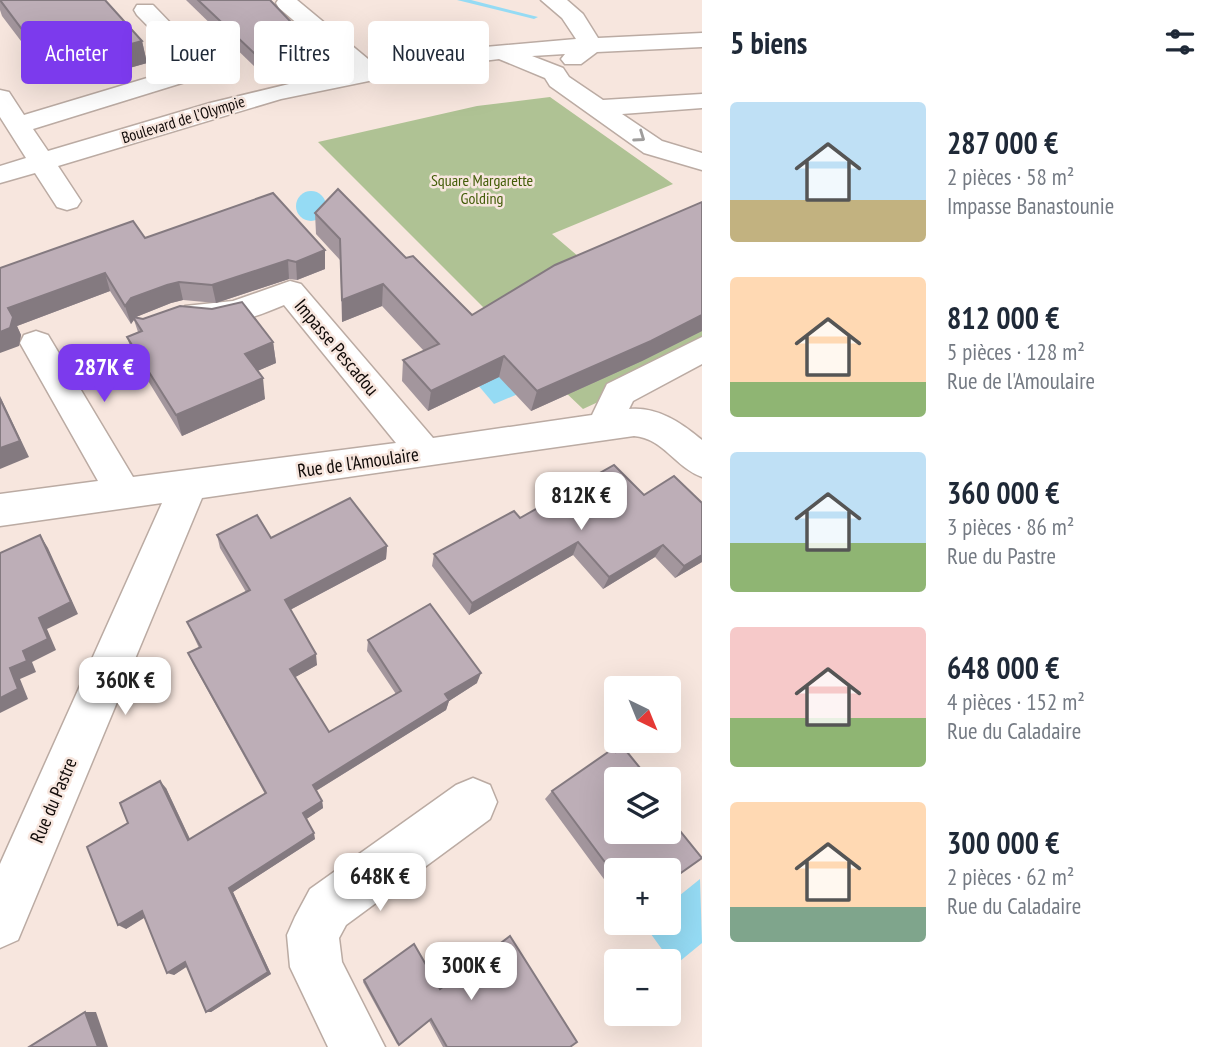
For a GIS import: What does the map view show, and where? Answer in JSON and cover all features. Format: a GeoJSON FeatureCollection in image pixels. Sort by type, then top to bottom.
{"type":"FeatureCollection","features":[{"type":"Feature","properties":{"kind":"street"},"geometry":{"type":"LineString","coordinates":[[552,0],[567,9],[591,45],[555,73]]}},
{"type":"Feature","properties":{"kind":"street"},"geometry":{"type":"LineString","coordinates":[[287,3],[368,71]]}},
{"type":"Feature","properties":{"kind":"street"},"geometry":{"type":"LineString","coordinates":[[67,201],[6,109],[203,69],[145,10]]}},
{"type":"Feature","properties":{"kind":"street","name":"Boulevard de l'Olympie"},"geometry":{"type":"LineString","coordinates":[[489,54],[591,45],[702,40]]}},
{"type":"Feature","properties":{"kind":"street"},"geometry":{"type":"LineString","coordinates":[[500,52],[555,73],[559,81],[653,147],[702,163]]}},
{"type":"Feature","properties":{"kind":"street","name":"Boulevard de l'Olympie"},"geometry":{"type":"LineString","coordinates":[[0,175],[210,110],[288,89],[368,72]]}},
{"type":"Feature","properties":{"kind":"street"},"geometry":{"type":"LineString","coordinates":[[597,108],[702,101]]}},
{"type":"Feature","properties":{"kind":"street","name":"Impasse Pescadou"},"geometry":{"type":"LineString","coordinates":[[166,320],[183,314],[216,317],[290,291],[425,453]]}},
{"type":"Feature","properties":{"kind":"street"},"geometry":{"type":"LineString","coordinates":[[36,343],[124,494]]}},
{"type":"Feature","properties":{"kind":"street"},"geometry":{"type":"LineString","coordinates":[[604,427],[619,393],[702,349]]}},
{"type":"Feature","properties":{"kind":"street","name":"Rue de l'Amoulaire"},"geometry":{"type":"LineString","coordinates":[[0,510],[646,422],[674,437],[702,462]]}},
{"type":"Feature","properties":{"kind":"street","name":"Rue du Pastre"},"geometry":{"type":"LineString","coordinates":[[0,922],[189,485]]}},
{"type":"Feature","properties":{"kind":"street"},"geometry":{"type":"LineString","coordinates":[[357,1047],[316,967],[313,935],[328,907],[473,802]]}},
{"type":"Feature","properties":{"kind":"green space","name":"Square Margarette Golding"},"geometry":{"type":"Polygon","coordinates":[[[550,97],[673,184],[552,234],[592,268],[702,210],[702,354],[583,409],[485,316],[489,313],[318,142],[477,106],[550,97]]]}},
{"type":"Feature","properties":{"kind":"water"},"geometry":{"type":"Polygon","coordinates":[[[311,191],[321,196],[326,206],[321,216],[311,221],[301,216],[296,206],[301,196],[311,191]]]}},
{"type":"Feature","properties":{"kind":"water"},"geometry":{"type":"Polygon","coordinates":[[[521,368],[537,386],[494,404],[478,385],[521,368]]]}},
{"type":"Feature","properties":{"kind":"water"},"geometry":{"type":"Polygon","coordinates":[[[700,879],[702,943],[681,960],[681,949],[662,949],[652,935],[681,935],[681,894],[700,879]]]}},
{"type":"Feature","properties":{"kind":"building"},"geometry":{"type":"Polygon","coordinates":[[[0,0],[105,0],[124,21],[21,21],[21,28],[0,0]]]}},
{"type":"Feature","properties":{"kind":"building"},"geometry":{"type":"Polygon","coordinates":[[[198,0],[270,0],[290,21],[254,21],[254,53],[240,40],[240,21],[220,21],[198,0]]]}},
{"type":"Feature","properties":{"kind":"building"},"geometry":{"type":"Polygon","coordinates":[[[132,30],[142,41],[132,44],[132,30]]]}},
{"type":"Feature","properties":{"kind":"building"},"geometry":{"type":"Polygon","coordinates":[[[338,189],[406,258],[413,256],[472,315],[555,265],[702,202],[702,315],[651,341],[537,391],[504,356],[431,391],[403,360],[439,344],[383,284],[342,300],[340,239],[315,213],[338,189]]]}},
{"type":"Feature","properties":{"kind":"building"},"geometry":{"type":"Polygon","coordinates":[[[273,193],[325,250],[296,262],[288,260],[212,285],[179,282],[167,285],[131,298],[125,306],[105,273],[8,308],[13,317],[10,328],[0,332],[0,268],[133,221],[145,238],[273,193]]]}},
{"type":"Feature","properties":{"kind":"building"},"geometry":{"type":"Polygon","coordinates":[[[242,302],[273,342],[245,354],[263,378],[176,415],[127,337],[142,331],[133,317],[143,319],[180,306],[212,309],[242,302]]]}},
{"type":"Feature","properties":{"kind":"building"},"geometry":{"type":"Polygon","coordinates":[[[0,399],[20,441],[0,448],[0,399]]]}},
{"type":"Feature","properties":{"kind":"building"},"geometry":{"type":"Polygon","coordinates":[[[614,465],[644,495],[674,476],[702,503],[702,555],[684,566],[663,545],[609,577],[578,542],[472,603],[434,554],[514,511],[520,518],[614,465]]]}},
{"type":"Feature","properties":{"kind":"building"},"geometry":{"type":"Polygon","coordinates":[[[350,498],[387,546],[285,600],[316,654],[290,669],[329,732],[401,691],[368,640],[430,604],[481,673],[445,694],[449,700],[313,785],[322,801],[303,813],[314,833],[229,888],[268,972],[206,1012],[185,962],[167,973],[142,911],[118,925],[87,847],[128,823],[120,803],[160,781],[188,840],[266,793],[188,653],[201,647],[187,622],[250,590],[217,535],[257,515],[271,538],[350,498]]]}},
{"type":"Feature","properties":{"kind":"building"},"geometry":{"type":"Polygon","coordinates":[[[40,535],[71,602],[39,618],[48,639],[23,651],[27,661],[10,668],[18,689],[0,698],[0,553],[40,535]]]}},
{"type":"Feature","properties":{"kind":"building"},"geometry":{"type":"Polygon","coordinates":[[[607,753],[628,753],[639,767],[604,767],[604,844],[681,844],[681,832],[702,858],[681,873],[681,858],[604,858],[604,861],[552,791],[607,753]]]}},
{"type":"Feature","properties":{"kind":"building"},"geometry":{"type":"Polygon","coordinates":[[[510,936],[577,1042],[570,1047],[447,1047],[431,1019],[399,1045],[364,980],[414,944],[440,989],[510,936]]]}},
{"type":"Feature","properties":{"kind":"building"},"geometry":{"type":"Polygon","coordinates":[[[85,1012],[98,1047],[29,1047],[85,1012]]]}},
{"type":"Feature","properties":{"kind":"waterway"},"geometry":{"type":"LineString","coordinates":[[461,0],[534,17]]}}]}
